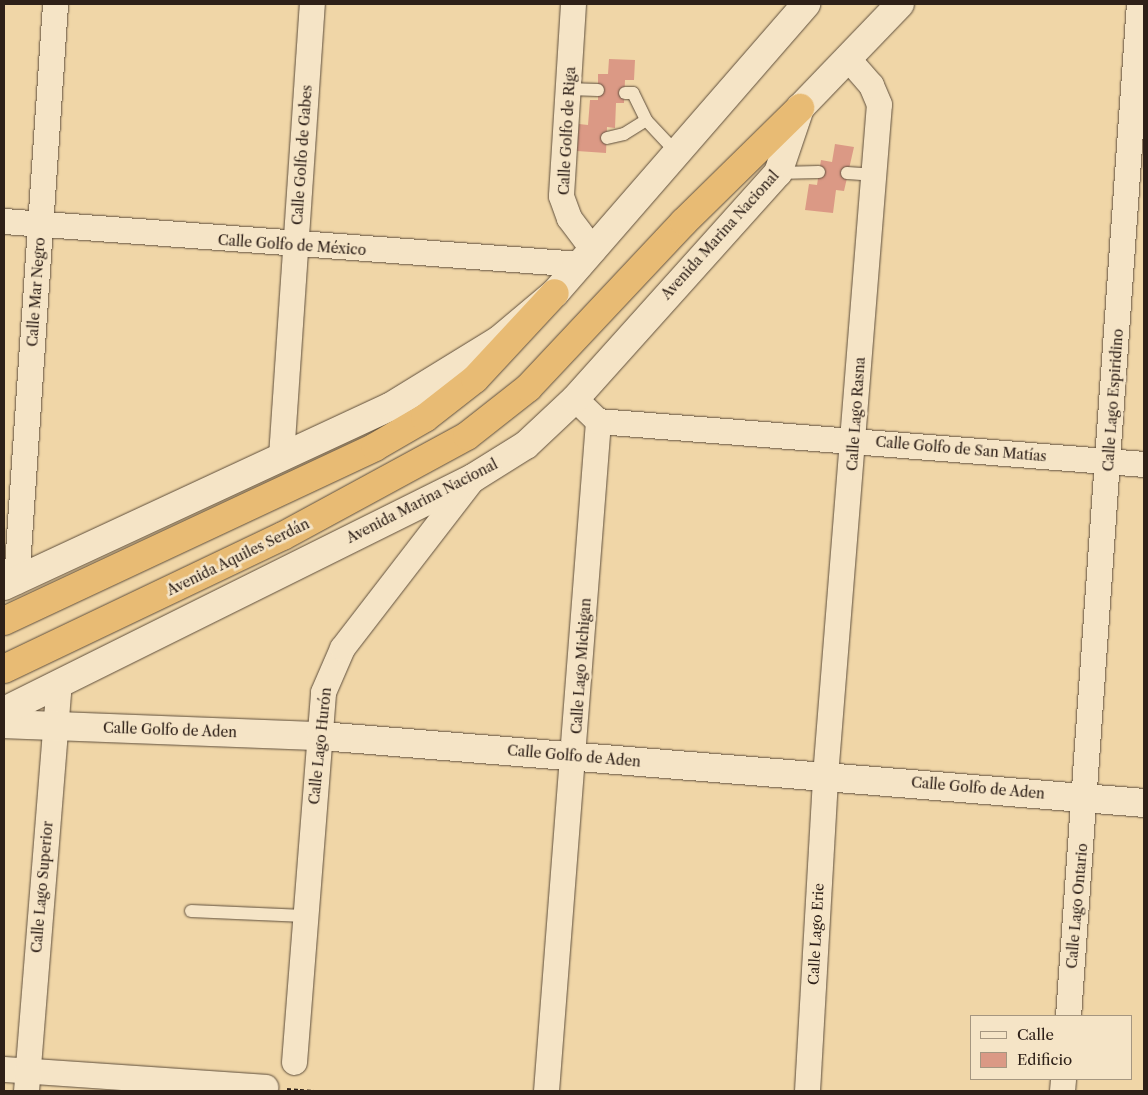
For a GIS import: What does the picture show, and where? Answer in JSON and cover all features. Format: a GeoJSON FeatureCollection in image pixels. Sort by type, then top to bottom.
{"type":"FeatureCollection","features":[{"type":"Feature","properties":{"kind":"highway","name":"Avenida Marina Nacional"},"geometry":{"type":"LineString","coordinates":[[467,436],[528,388],[800,108]]}},
{"type":"Feature","properties":{"kind":"highway"},"geometry":{"type":"LineString","coordinates":[[4,621],[375,447],[446,403],[498,356],[555,294]]}},
{"type":"Feature","properties":{"kind":"highway","name":"Avenida Aquiles Serdán"},"geometry":{"type":"LineString","coordinates":[[4,669],[283,536],[467,436]]}},
{"type":"Feature","properties":{"kind":"main road"},"geometry":{"type":"LineString","coordinates":[[10,584],[420,392],[499,340],[555,294],[806,4]]}},
{"type":"Feature","properties":{"kind":"main road","name":"Avenida Marina Nacional"},"geometry":{"type":"LineString","coordinates":[[4,711],[473,478],[526,445],[575,399],[778,173],[800,108],[850,61],[900,4]]}},
{"type":"Feature","properties":{"kind":"main road","name":"Calle Golfo de Aden"},"geometry":{"type":"LineString","coordinates":[[4,724],[321,736],[1087,796],[1144,803]]}},
{"type":"Feature","properties":{"kind":"street","name":"Calle Mar Negro"},"geometry":{"type":"LineString","coordinates":[[10,584],[40,225],[55,4]]}},
{"type":"Feature","properties":{"kind":"street","name":"Calle Golfo de Gabes"},"geometry":{"type":"LineString","coordinates":[[281,456],[312,4]]}},
{"type":"Feature","properties":{"kind":"street","name":"Calle Golfo de Riga"},"geometry":{"type":"LineString","coordinates":[[573,4],[568,89],[572,136],[561,196],[586,257]]}},
{"type":"Feature","properties":{"kind":"street","name":"Calle Lago Espiridino"},"geometry":{"type":"LineString","coordinates":[[1087,796],[1109,461],[1141,46],[1139,4]]}},
{"type":"Feature","properties":{"kind":"street","name":"Calle Lago Rasna"},"geometry":{"type":"LineString","coordinates":[[825,776],[854,440],[879,104],[870,85],[850,61]]}},
{"type":"Feature","properties":{"kind":"street","name":"Calle Golfo de México"},"geometry":{"type":"LineString","coordinates":[[4,221],[295,246],[586,257]]}},
{"type":"Feature","properties":{"kind":"street"},"geometry":{"type":"LineString","coordinates":[[575,399],[598,421]]}},
{"type":"Feature","properties":{"kind":"street","name":"Calle Golfo de San Matías"},"geometry":{"type":"LineString","coordinates":[[598,421],[1144,464]]}},
{"type":"Feature","properties":{"kind":"street","name":"Calle Lago Michigan"},"geometry":{"type":"LineString","coordinates":[[546,1091],[575,756],[598,421]]}},
{"type":"Feature","properties":{"kind":"street","name":"Calle Lago Hurón"},"geometry":{"type":"LineString","coordinates":[[294,1062],[323,692],[342,648],[473,478]]}},
{"type":"Feature","properties":{"kind":"street","name":"Calle Lago Superior"},"geometry":{"type":"LineString","coordinates":[[19,1077],[59,683]]}},
{"type":"Feature","properties":{"kind":"street","name":"Calle Lago Erie"},"geometry":{"type":"LineString","coordinates":[[807,1091],[825,776]]}},
{"type":"Feature","properties":{"kind":"street","name":"Calle Lago Ontario"},"geometry":{"type":"LineString","coordinates":[[1068,1015],[1087,796]]}},
{"type":"Feature","properties":{"kind":"street"},"geometry":{"type":"LineString","coordinates":[[19,1077],[265,1087]]}},
{"type":"Feature","properties":{"kind":"lane"},"geometry":{"type":"LineString","coordinates":[[568,89],[598,90]]}},
{"type":"Feature","properties":{"kind":"lane"},"geometry":{"type":"LineString","coordinates":[[625,93],[633,93],[646,120],[676,152]]}},
{"type":"Feature","properties":{"kind":"lane"},"geometry":{"type":"LineString","coordinates":[[607,138],[624,134],[646,120]]}},
{"type":"Feature","properties":{"kind":"lane"},"geometry":{"type":"LineString","coordinates":[[778,173],[819,172]]}},
{"type":"Feature","properties":{"kind":"lane"},"geometry":{"type":"LineString","coordinates":[[847,173],[873,175]]}},
{"type":"Feature","properties":{"kind":"lane"},"geometry":{"type":"LineString","coordinates":[[192,911],[304,916]]}},
{"type":"Feature","properties":{"kind":"building"},"geometry":{"type":"Polygon","coordinates":[[[609,59],[635,60],[634,80],[625,80],[624,103],[616,103],[615,128],[607,127],[606,153],[577,151],[579,124],[588,125],[590,100],[598,100],[598,74],[608,74],[609,59]]]}},
{"type":"Feature","properties":{"kind":"building"},"geometry":{"type":"Polygon","coordinates":[[[835,144],[854,147],[844,191],[836,190],[833,213],[805,210],[809,184],[817,185],[821,160],[832,162],[835,144]]]}}]}
